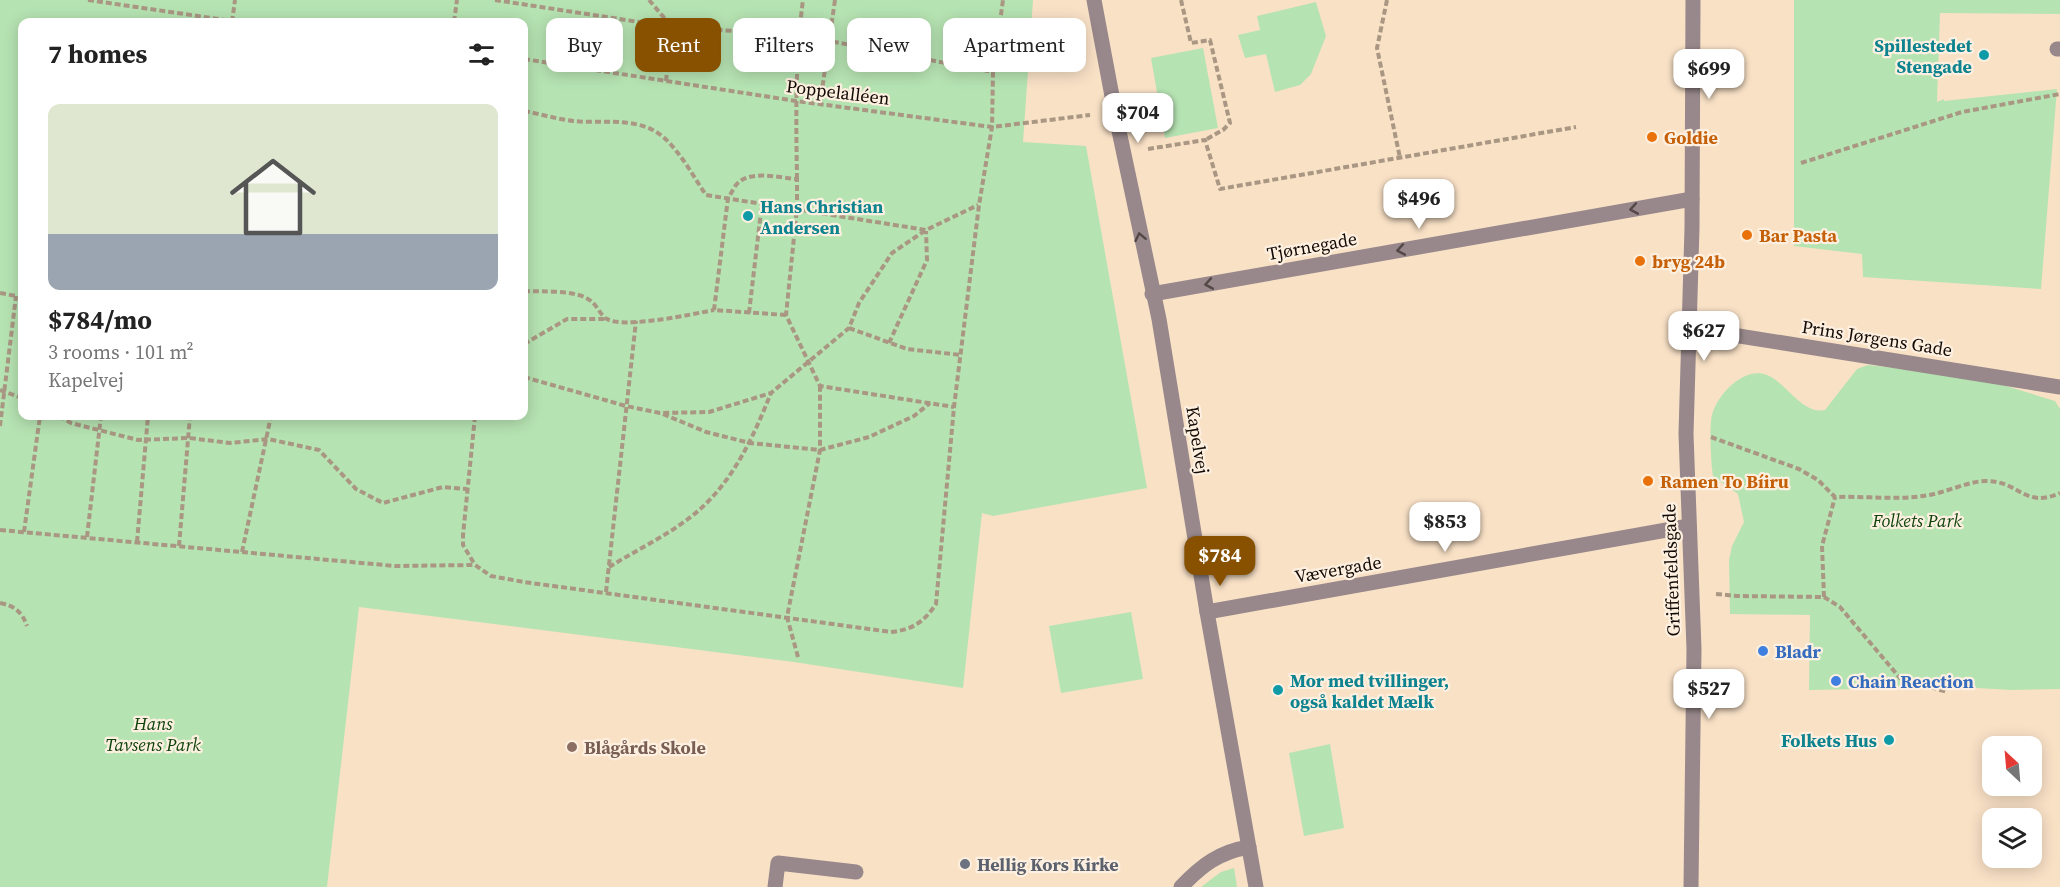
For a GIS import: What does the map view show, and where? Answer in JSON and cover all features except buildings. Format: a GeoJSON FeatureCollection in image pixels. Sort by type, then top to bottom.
{"type":"FeatureCollection","features":[{"type":"Feature","properties":{"kind":"street","name":"Kapelvej"},"geometry":{"type":"LineString","coordinates":[[1094,0],[1123,153],[1159,319],[1207,612],[1256,887]]}},
{"type":"Feature","properties":{"kind":"street","name":"Griffenfeldsgade"},"geometry":{"type":"LineString","coordinates":[[1691,887],[1694,649],[1686,434],[1692,199],[1693,0]]}},
{"type":"Feature","properties":{"kind":"street","name":"Tjørnegade"},"geometry":{"type":"LineString","coordinates":[[1152,294],[1692,199]]}},
{"type":"Feature","properties":{"kind":"street","name":"Prins Jørgens Gade"},"geometry":{"type":"LineString","coordinates":[[1689,328],[2060,387]]}},
{"type":"Feature","properties":{"kind":"street","name":"Vævergade"},"geometry":{"type":"LineString","coordinates":[[1207,612],[1689,526]]}},
{"type":"Feature","properties":{"kind":"street"},"geometry":{"type":"LineString","coordinates":[[1181,887],[1208,863],[1231,850],[1249,847]]}},
{"type":"Feature","properties":{"kind":"street"},"geometry":{"type":"LineString","coordinates":[[775,887],[778,862],[856,872]]}},
{"type":"Feature","properties":{"kind":"path"},"geometry":{"type":"LineString","coordinates":[[88,0],[206,18]]}},
{"type":"Feature","properties":{"kind":"path"},"geometry":{"type":"LineString","coordinates":[[233,18],[235,0]]}},
{"type":"Feature","properties":{"kind":"path"},"geometry":{"type":"LineString","coordinates":[[455,18],[457,0]]}},
{"type":"Feature","properties":{"kind":"path"},"geometry":{"type":"LineString","coordinates":[[495,0],[635,21]]}},
{"type":"Feature","properties":{"kind":"path"},"geometry":{"type":"LineString","coordinates":[[649,0],[664,18]]}},
{"type":"Feature","properties":{"kind":"path"},"geometry":{"type":"LineString","coordinates":[[800,18],[803,0]]}},
{"type":"Feature","properties":{"kind":"path"},"geometry":{"type":"LineString","coordinates":[[833,18],[835,0]]}},
{"type":"Feature","properties":{"kind":"path"},"geometry":{"type":"LineString","coordinates":[[1000,18],[1003,0]]}},
{"type":"Feature","properties":{"kind":"path"},"geometry":{"type":"LineString","coordinates":[[1123,153],[1205,140],[1223,130],[1230,123],[1210,40],[1191,43],[1181,0]]}},
{"type":"Feature","properties":{"kind":"path"},"geometry":{"type":"LineString","coordinates":[[1387,0],[1377,48],[1400,158]]}},
{"type":"Feature","properties":{"kind":"path"},"geometry":{"type":"LineString","coordinates":[[835,42],[943,62]]}},
{"type":"Feature","properties":{"kind":"path","name":"Poppelalléen"},"geometry":{"type":"LineString","coordinates":[[528,60],[796,101],[992,127],[1115,112]]}},
{"type":"Feature","properties":{"kind":"path"},"geometry":{"type":"LineString","coordinates":[[666,81],[667,72]]}},
{"type":"Feature","properties":{"kind":"path"},"geometry":{"type":"LineString","coordinates":[[797,72],[797,208],[786,315],[820,386],[820,450],[787,617],[798,657]]}},
{"type":"Feature","properties":{"kind":"path"},"geometry":{"type":"LineString","coordinates":[[820,104],[825,72]]}},
{"type":"Feature","properties":{"kind":"path"},"geometry":{"type":"LineString","coordinates":[[475,420],[463,545],[475,566],[491,576],[891,632],[910,628],[920,623],[936,604],[954,407],[979,205],[992,127],[993,72]]}},
{"type":"Feature","properties":{"kind":"path"},"geometry":{"type":"LineString","coordinates":[[1801,163],[1962,112],[2060,94]]}},
{"type":"Feature","properties":{"kind":"path"},"geometry":{"type":"LineString","coordinates":[[528,112],[572,121],[633,123],[650,128],[674,149],[706,195],[926,230]]}},
{"type":"Feature","properties":{"kind":"path"},"geometry":{"type":"LineString","coordinates":[[1205,140],[1220,189],[1576,127]]}},
{"type":"Feature","properties":{"kind":"path"},"geometry":{"type":"LineString","coordinates":[[714,310],[729,198],[736,184],[753,176],[797,179]]}},
{"type":"Feature","properties":{"kind":"path"},"geometry":{"type":"LineString","coordinates":[[749,313],[762,203]]}},
{"type":"Feature","properties":{"kind":"path"},"geometry":{"type":"LineString","coordinates":[[660,413],[709,412],[771,393],[849,328],[859,303],[892,253],[926,230],[979,205]]}},
{"type":"Feature","properties":{"kind":"path"},"geometry":{"type":"LineString","coordinates":[[889,343],[927,260],[926,230]]}},
{"type":"Feature","properties":{"kind":"path"},"geometry":{"type":"LineString","coordinates":[[528,291],[574,294],[591,300],[606,319]]}},
{"type":"Feature","properties":{"kind":"path"},"geometry":{"type":"LineString","coordinates":[[0,293],[16,296],[2,390],[0,426]]}},
{"type":"Feature","properties":{"kind":"path"},"geometry":{"type":"LineString","coordinates":[[528,342],[567,319],[606,319],[621,322],[678,317],[714,310],[786,315]]}},
{"type":"Feature","properties":{"kind":"path"},"geometry":{"type":"LineString","coordinates":[[606,592],[636,321]]}},
{"type":"Feature","properties":{"kind":"path"},"geometry":{"type":"LineString","coordinates":[[849,328],[907,349],[961,354]]}},
{"type":"Feature","properties":{"kind":"path"},"geometry":{"type":"LineString","coordinates":[[528,378],[626,406],[660,413],[706,432],[750,442],[820,450],[869,437],[914,416],[930,403]]}},
{"type":"Feature","properties":{"kind":"path"},"geometry":{"type":"LineString","coordinates":[[820,386],[954,407]]}},
{"type":"Feature","properties":{"kind":"path"},"geometry":{"type":"LineString","coordinates":[[2,390],[18,396]]}},
{"type":"Feature","properties":{"kind":"path"},"geometry":{"type":"LineString","coordinates":[[608,567],[689,519],[722,486],[750,442],[771,393]]}},
{"type":"Feature","properties":{"kind":"path"},"geometry":{"type":"LineString","coordinates":[[24,532],[39,420]]}},
{"type":"Feature","properties":{"kind":"path"},"geometry":{"type":"LineString","coordinates":[[66,420],[138,440],[189,438],[230,443],[268,438],[319,450],[356,489],[383,504],[443,487],[467,489]]}},
{"type":"Feature","properties":{"kind":"path"},"geometry":{"type":"LineString","coordinates":[[87,537],[101,420]]}},
{"type":"Feature","properties":{"kind":"path"},"geometry":{"type":"LineString","coordinates":[[137,542],[147,420]]}},
{"type":"Feature","properties":{"kind":"path"},"geometry":{"type":"LineString","coordinates":[[179,546],[190,420]]}},
{"type":"Feature","properties":{"kind":"path"},"geometry":{"type":"LineString","coordinates":[[242,552],[270,420]]}},
{"type":"Feature","properties":{"kind":"path"},"geometry":{"type":"LineString","coordinates":[[1686,434],[1704,434],[1799,469],[1818,480],[1835,496],[1921,496],[1938,494],[1984,481],[2002,482],[2033,498],[2045,498],[2060,492]]}},
{"type":"Feature","properties":{"kind":"path"},"geometry":{"type":"LineString","coordinates":[[1824,597],[1822,546],[1835,496]]}},
{"type":"Feature","properties":{"kind":"path"},"geometry":{"type":"LineString","coordinates":[[0,530],[395,566],[475,566]]}},
{"type":"Feature","properties":{"kind":"path"},"geometry":{"type":"LineString","coordinates":[[1691,591],[1737,596],[1824,597],[1840,607],[1900,678],[1947,692]]}},
{"type":"Feature","properties":{"kind":"path"},"geometry":{"type":"LineString","coordinates":[[0,603],[11,605],[20,612],[27,626]]}},
{"type":"Feature","properties":{"kind":"green space","name":"Hans Tavsens Park"},"geometry":{"type":"Polygon","coordinates":[[[0,0],[1033,0],[1032,18],[943,18],[943,72],[1028,72],[1023,142],[1086,146],[1147,488],[993,516],[982,513],[963,688],[794,662],[359,607],[327,887],[0,887],[0,0]]]}},
{"type":"Feature","properties":{"kind":"green space"},"geometry":{"type":"Polygon","coordinates":[[[1794,0],[2060,0],[2060,14],[1940,13],[1937,102],[1944,99],[1944,101],[2057,89],[2041,289],[1863,277],[1862,254],[1794,246],[1794,0]]]}},
{"type":"Feature","properties":{"kind":"green space"},"geometry":{"type":"Polygon","coordinates":[[[1316,2],[1326,36],[1311,74],[1300,85],[1275,92],[1266,54],[1245,58],[1238,35],[1260,30],[1257,16],[1316,2]]]}},
{"type":"Feature","properties":{"kind":"green space"},"geometry":{"type":"Polygon","coordinates":[[[1203,48],[1218,128],[1165,138],[1151,58],[1203,48]]]}},
{"type":"Feature","properties":{"kind":"green space","name":"Folkets Park"},"geometry":{"type":"Polygon","coordinates":[[[1868,365],[1977,377],[2055,401],[2060,409],[2060,689],[2012,690],[1959,687],[1809,690],[1810,615],[1730,614],[1729,560],[1732,546],[1744,522],[1738,494],[1713,476],[1711,427],[1712,415],[1719,399],[1741,378],[1758,373],[1774,379],[1809,408],[1825,410],[1857,369],[1868,365]]]}},
{"type":"Feature","properties":{"kind":"green space"},"geometry":{"type":"Polygon","coordinates":[[[1131,612],[1143,679],[1061,693],[1049,626],[1131,612]]]}},
{"type":"Feature","properties":{"kind":"green space"},"geometry":{"type":"Polygon","coordinates":[[[1330,744],[1344,828],[1304,836],[1289,753],[1330,744]]]}},
{"type":"Feature","properties":{"kind":"green space"},"geometry":{"type":"Polygon","coordinates":[[[1234,868],[1237,887],[1201,887],[1221,872],[1234,868]]]}},
{"type":"Feature","properties":{"kind":"place","name":"Spillestedet Stengade"},"geometry":{"type":"Point","coordinates":[1984,55]}},
{"type":"Feature","properties":{"kind":"place","name":"Goldie"},"geometry":{"type":"Point","coordinates":[1652,137]}},
{"type":"Feature","properties":{"kind":"place","name":"Hans Christian Andersen"},"geometry":{"type":"Point","coordinates":[748,216]}},
{"type":"Feature","properties":{"kind":"place","name":"Bar Pasta"},"geometry":{"type":"Point","coordinates":[1747,235]}},
{"type":"Feature","properties":{"kind":"place","name":"bryg 24b"},"geometry":{"type":"Point","coordinates":[1640,261]}},
{"type":"Feature","properties":{"kind":"place","name":"Ramen To Bíiru"},"geometry":{"type":"Point","coordinates":[1648,481]}},
{"type":"Feature","properties":{"kind":"place","name":"Bladr"},"geometry":{"type":"Point","coordinates":[1763,651]}},
{"type":"Feature","properties":{"kind":"place","name":"Chain Reaction"},"geometry":{"type":"Point","coordinates":[1836,681]}},
{"type":"Feature","properties":{"kind":"place","name":"Mor med tvillinger, også kaldet Mælk"},"geometry":{"type":"Point","coordinates":[1278,690]}},
{"type":"Feature","properties":{"kind":"place","name":"Folkets Hus"},"geometry":{"type":"Point","coordinates":[1889,740]}},
{"type":"Feature","properties":{"kind":"place","name":"Blågårds Skole"},"geometry":{"type":"Point","coordinates":[572,747]}},
{"type":"Feature","properties":{"kind":"place","name":"Hellig Kors Kirke"},"geometry":{"type":"Point","coordinates":[965,864]}}]}
